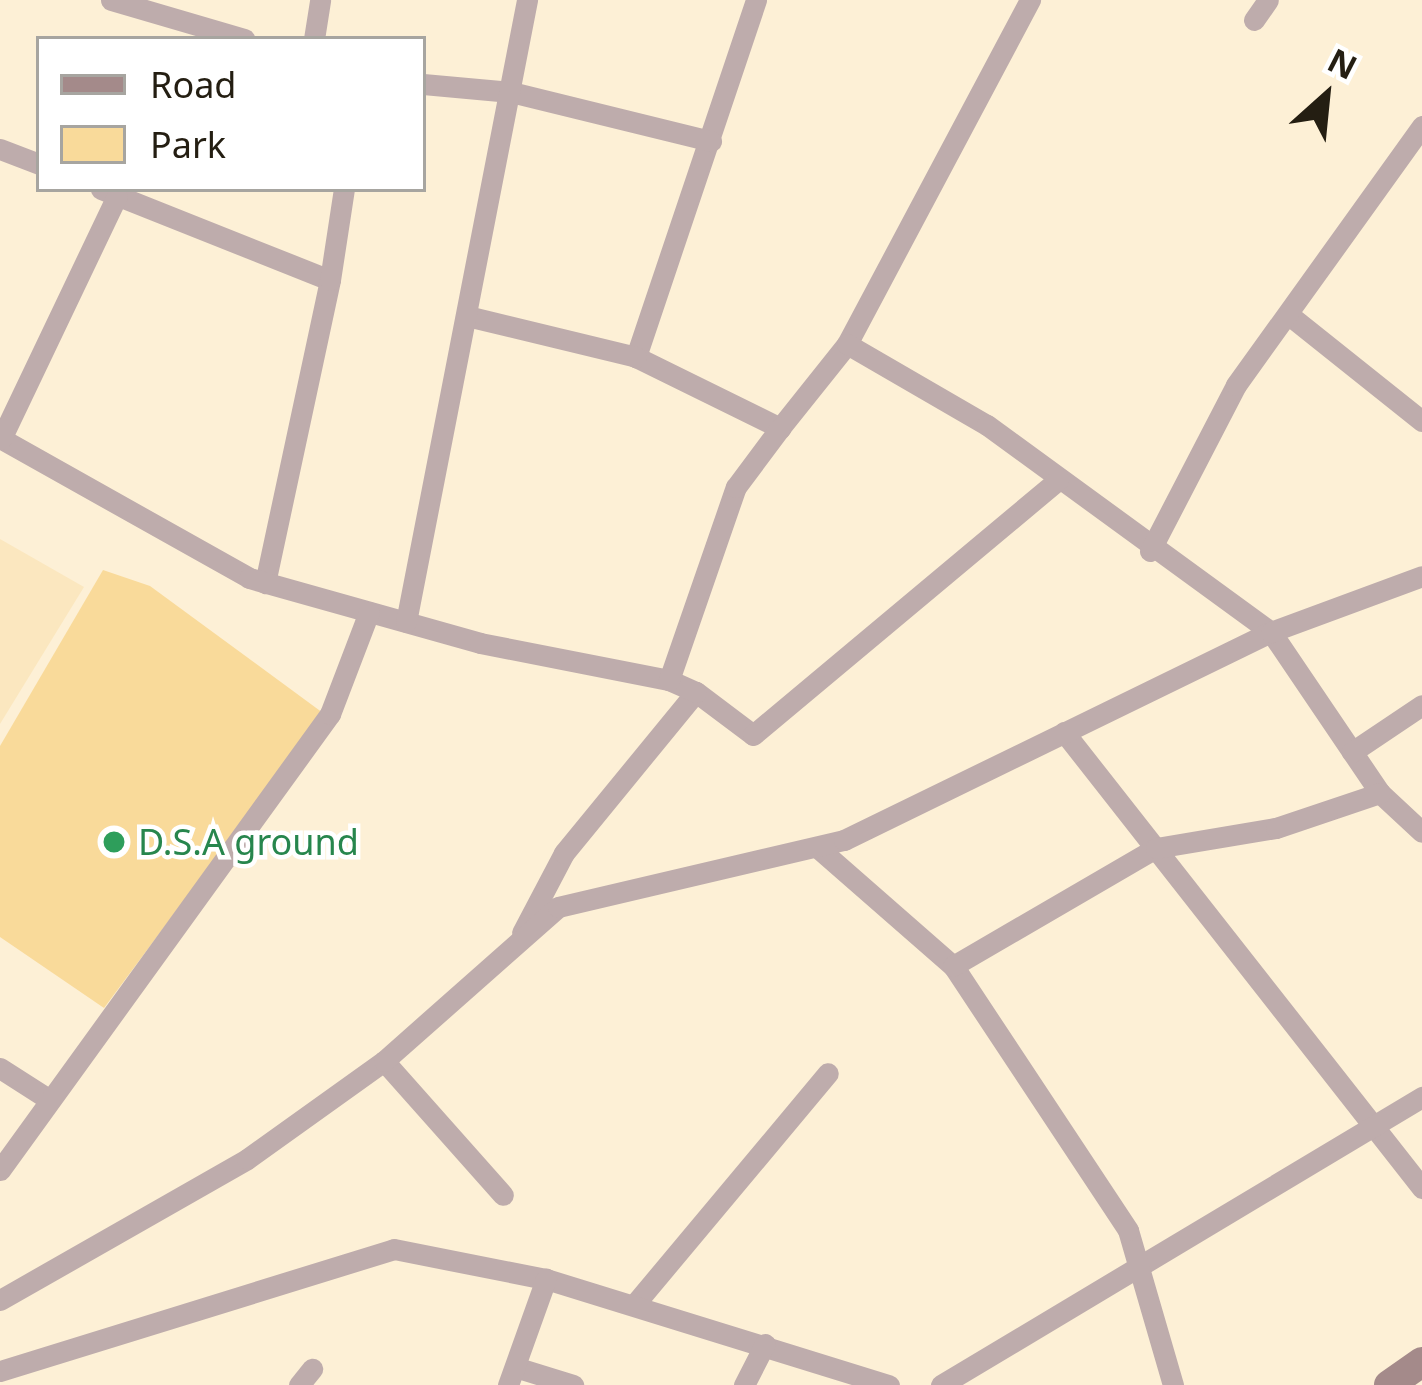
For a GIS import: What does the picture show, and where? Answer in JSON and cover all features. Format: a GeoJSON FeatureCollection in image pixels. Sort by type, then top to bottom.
{"type":"FeatureCollection","features":[{"type":"Feature","properties":{"kind":"street"},"geometry":{"type":"LineString","coordinates":[[112,0],[234,36]]}},
{"type":"Feature","properties":{"kind":"street"},"geometry":{"type":"LineString","coordinates":[[314,36],[320,0]]}},
{"type":"Feature","properties":{"kind":"street"},"geometry":{"type":"LineString","coordinates":[[406,622],[512,92],[526,0]]}},
{"type":"Feature","properties":{"kind":"street"},"geometry":{"type":"LineString","coordinates":[[636,357],[756,0]]}},
{"type":"Feature","properties":{"kind":"street"},"geometry":{"type":"LineString","coordinates":[[669,680],[736,488],[847,344],[1030,0]]}},
{"type":"Feature","properties":{"kind":"street"},"geometry":{"type":"LineString","coordinates":[[1254,20],[1268,0]]}},
{"type":"Feature","properties":{"kind":"street"},"geometry":{"type":"LineString","coordinates":[[426,84],[512,92],[711,141]]}},
{"type":"Feature","properties":{"kind":"street"},"geometry":{"type":"LineString","coordinates":[[1150,551],[1236,385],[1422,126]]}},
{"type":"Feature","properties":{"kind":"street"},"geometry":{"type":"LineString","coordinates":[[0,149],[36,163]]}},
{"type":"Feature","properties":{"kind":"street"},"geometry":{"type":"LineString","coordinates":[[330,280],[109,192],[1,439],[265,583],[406,622],[669,680],[696,692],[753,735],[1058,480]]}},
{"type":"Feature","properties":{"kind":"street"},"geometry":{"type":"LineString","coordinates":[[265,583],[330,280],[344,192]]}},
{"type":"Feature","properties":{"kind":"street"},"geometry":{"type":"LineString","coordinates":[[1289,315],[1422,422]]}},
{"type":"Feature","properties":{"kind":"street"},"geometry":{"type":"LineString","coordinates":[[466,316],[636,357],[780,428]]}},
{"type":"Feature","properties":{"kind":"street"},"geometry":{"type":"LineString","coordinates":[[847,344],[1058,480],[1150,551],[1271,632],[1380,793],[1422,832]]}},
{"type":"Feature","properties":{"kind":"street"},"geometry":{"type":"LineString","coordinates":[[0,1300],[247,1159],[384,1061],[518,943],[596,890],[817,847],[1271,632],[1422,576]]}},
{"type":"Feature","properties":{"kind":"street"},"geometry":{"type":"LineString","coordinates":[[0,1169],[330,714],[369,612]]}},
{"type":"Feature","properties":{"kind":"street"},"geometry":{"type":"LineString","coordinates":[[518,943],[564,853],[696,692]]}},
{"type":"Feature","properties":{"kind":"street"},"geometry":{"type":"LineString","coordinates":[[1352,752],[1422,705]]}},
{"type":"Feature","properties":{"kind":"street"},"geometry":{"type":"LineString","coordinates":[[1064,732],[1422,1188]]}},
{"type":"Feature","properties":{"kind":"street"},"geometry":{"type":"LineString","coordinates":[[953,966],[1156,848],[1276,828],[1380,793]]}},
{"type":"Feature","properties":{"kind":"street"},"geometry":{"type":"LineString","coordinates":[[817,847],[953,966],[1145,1266],[1173,1385]]}},
{"type":"Feature","properties":{"kind":"street"},"geometry":{"type":"LineString","coordinates":[[384,1061],[503,1195]]}},
{"type":"Feature","properties":{"kind":"street"},"geometry":{"type":"LineString","coordinates":[[0,1068],[50,1100]]}},
{"type":"Feature","properties":{"kind":"street"},"geometry":{"type":"LineString","coordinates":[[634,1305],[828,1073]]}},
{"type":"Feature","properties":{"kind":"street"},"geometry":{"type":"LineString","coordinates":[[941,1385],[1380,1131],[1422,1097]]}},
{"type":"Feature","properties":{"kind":"street"},"geometry":{"type":"LineString","coordinates":[[0,1371],[365,1253],[436,1251],[634,1305],[889,1385]]}},
{"type":"Feature","properties":{"kind":"street"},"geometry":{"type":"LineString","coordinates":[[546,1280],[512,1376],[573,1385]]}},
{"type":"Feature","properties":{"kind":"street"},"geometry":{"type":"LineString","coordinates":[[743,1385],[764,1344]]}},
{"type":"Feature","properties":{"kind":"street"},"geometry":{"type":"LineString","coordinates":[[1389,1385],[1422,1361]]}},
{"type":"Feature","properties":{"kind":"shaded area"},"geometry":{"type":"Polygon","coordinates":[[[0,539],[84,587],[0,724],[0,539]]]}},
{"type":"Feature","properties":{"kind":"green space","name":"D.S.A ground"},"geometry":{"type":"Polygon","coordinates":[[[103,570],[150,586],[323,713],[104,1008],[0,937],[0,746],[103,570]]]}},
{"type":"Feature","properties":{"kind":"place","name":"D.S.A ground"},"geometry":{"type":"Point","coordinates":[114,842]}}]}
